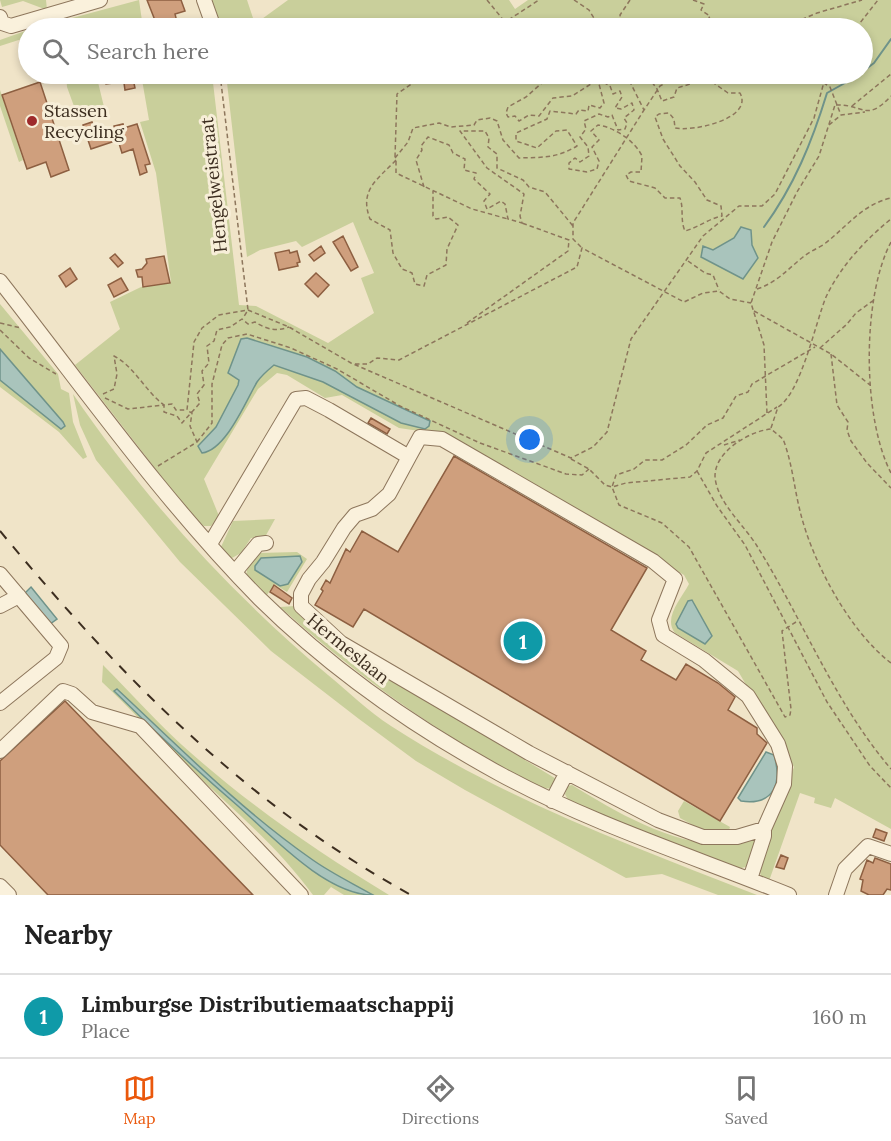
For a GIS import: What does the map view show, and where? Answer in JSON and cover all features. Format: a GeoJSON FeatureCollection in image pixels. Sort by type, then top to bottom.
{"type":"FeatureCollection","features":[{"type":"Feature","properties":{"kind":"street"},"geometry":{"type":"LineString","coordinates":[[29,18],[54,7],[100,0]]}},
{"type":"Feature","properties":{"kind":"street"},"geometry":{"type":"LineString","coordinates":[[204,0],[210,18]]}},
{"type":"Feature","properties":{"kind":"street"},"geometry":{"type":"LineString","coordinates":[[0,17],[2,23],[11,26],[18,23]]}},
{"type":"Feature","properties":{"kind":"street","name":"Hermeslaan"},"geometry":{"type":"LineString","coordinates":[[0,281],[149,471],[210,544],[235,572],[308,642],[403,714],[500,774],[552,801],[616,829],[789,895]]}},
{"type":"Feature","properties":{"kind":"street"},"geometry":{"type":"LineString","coordinates":[[210,544],[296,399],[306,398],[409,457]]}},
{"type":"Feature","properties":{"kind":"street"},"geometry":{"type":"LineString","coordinates":[[750,879],[765,836],[764,829],[784,784],[785,766],[778,744],[748,696],[704,660],[663,635],[659,620],[675,579],[653,561],[442,439],[420,437],[389,494],[372,509],[355,515],[344,528],[323,562],[309,579],[302,594],[301,606],[340,643],[567,772],[658,820],[703,837],[737,837],[764,829]]}},
{"type":"Feature","properties":{"kind":"street"},"geometry":{"type":"LineString","coordinates":[[235,572],[258,544],[266,543]]}},
{"type":"Feature","properties":{"kind":"street"},"geometry":{"type":"LineString","coordinates":[[0,574],[60,646],[56,658],[0,703]]}},
{"type":"Feature","properties":{"kind":"street"},"geometry":{"type":"LineString","coordinates":[[0,606],[19,596]]}},
{"type":"Feature","properties":{"kind":"street"},"geometry":{"type":"LineString","coordinates":[[0,751],[63,691],[72,694],[92,712],[140,726],[301,895]]}},
{"type":"Feature","properties":{"kind":"street"},"geometry":{"type":"LineString","coordinates":[[552,801],[567,772]]}},
{"type":"Feature","properties":{"kind":"street"},"geometry":{"type":"LineString","coordinates":[[836,895],[845,869],[868,846],[891,854]]}},
{"type":"Feature","properties":{"kind":"street"},"geometry":{"type":"LineString","coordinates":[[0,886],[9,895]]}},
{"type":"Feature","properties":{"kind":"path"},"geometry":{"type":"LineString","coordinates":[[487,0],[503,18]]}},
{"type":"Feature","properties":{"kind":"path"},"geometry":{"type":"LineString","coordinates":[[512,18],[539,0]]}},
{"type":"Feature","properties":{"kind":"path"},"geometry":{"type":"LineString","coordinates":[[574,0],[590,10],[594,18]]}},
{"type":"Feature","properties":{"kind":"path"},"geometry":{"type":"LineString","coordinates":[[621,18],[620,15],[630,0]]}},
{"type":"Feature","properties":{"kind":"path"},"geometry":{"type":"LineString","coordinates":[[693,0],[704,4],[701,10],[710,16],[709,18]]}},
{"type":"Feature","properties":{"kind":"path"},"geometry":{"type":"LineString","coordinates":[[807,18],[862,0]]}},
{"type":"Feature","properties":{"kind":"path"},"geometry":{"type":"LineString","coordinates":[[864,18],[878,0]]}},
{"type":"Feature","properties":{"kind":"path"},"geometry":{"type":"LineString","coordinates":[[851,106],[891,74]]}},
{"type":"Feature","properties":{"kind":"path","name":"Hengelweistraat"},"geometry":{"type":"LineString","coordinates":[[221,84],[244,292],[248,310]]}},
{"type":"Feature","properties":{"kind":"path"},"geometry":{"type":"LineString","coordinates":[[412,84],[397,94],[396,173],[472,208],[569,240],[573,239]]}},
{"type":"Feature","properties":{"kind":"path"},"geometry":{"type":"LineString","coordinates":[[541,84],[526,97],[508,107],[506,113],[508,117],[515,116],[519,121],[529,115],[539,116],[553,98],[572,96],[591,84]]}},
{"type":"Feature","properties":{"kind":"path"},"geometry":{"type":"LineString","coordinates":[[433,191],[433,216],[436,219],[448,217],[458,225],[447,249],[446,265],[427,275],[424,286],[415,284],[412,273],[402,269],[393,253],[390,230],[370,219],[365,199],[371,186],[408,142],[413,128],[439,123],[451,127],[474,125],[477,120],[490,118],[497,121],[503,140],[519,158],[536,156],[544,159],[577,146],[567,130],[556,131],[537,148],[516,141],[516,133],[547,119],[550,111],[576,114],[579,110],[588,111],[589,105],[600,108],[604,103],[599,84]]}},
{"type":"Feature","properties":{"kind":"path"},"geometry":{"type":"LineString","coordinates":[[608,84],[613,94],[620,91],[622,97],[615,108],[621,109],[632,103],[634,110],[624,118],[627,123],[625,129],[618,130],[612,115],[608,117],[599,114],[584,121],[586,129],[580,137],[588,147],[589,156],[580,162],[575,158],[568,163],[569,169],[587,172],[597,169],[599,161],[592,147],[599,140],[591,131],[598,125],[607,126],[639,149],[643,162],[641,172],[631,172],[626,175],[634,184],[661,191],[665,198],[680,198],[683,207],[681,224],[685,231],[694,229],[707,219],[722,216],[728,218]]}},
{"type":"Feature","properties":{"kind":"path"},"geometry":{"type":"LineString","coordinates":[[631,84],[644,110]]}},
{"type":"Feature","properties":{"kind":"path"},"geometry":{"type":"LineString","coordinates":[[653,84],[662,101],[674,97],[677,88],[690,84]]}},
{"type":"Feature","properties":{"kind":"path"},"geometry":{"type":"LineString","coordinates":[[666,84],[657,89],[624,138],[573,226],[573,239],[582,248],[684,302],[703,293],[719,291]]}},
{"type":"Feature","properties":{"kind":"path"},"geometry":{"type":"LineString","coordinates":[[716,84],[728,93],[740,93],[742,96],[742,101],[732,115],[720,123],[690,131],[675,128],[674,119],[669,113],[655,117],[663,139],[680,166],[696,182],[707,200],[721,206],[722,216]]}},
{"type":"Feature","properties":{"kind":"path"},"geometry":{"type":"LineString","coordinates":[[570,458],[593,447],[607,432],[631,339],[688,261],[703,236],[728,218],[739,206],[762,206],[775,194],[814,118],[823,84]]}},
{"type":"Feature","properties":{"kind":"path"},"geometry":{"type":"LineString","coordinates":[[826,84],[830,87],[835,105],[841,115]]}},
{"type":"Feature","properties":{"kind":"path"},"geometry":{"type":"LineString","coordinates":[[829,126],[841,115],[877,110],[891,96]]}},
{"type":"Feature","properties":{"kind":"path"},"geometry":{"type":"LineString","coordinates":[[835,105],[851,106],[866,112]]}},
{"type":"Feature","properties":{"kind":"path"},"geometry":{"type":"LineString","coordinates":[[767,413],[764,345],[751,303],[772,242],[797,192],[819,156],[835,105]]}},
{"type":"Feature","properties":{"kind":"path"},"geometry":{"type":"LineString","coordinates":[[522,223],[520,216],[524,194],[487,168],[460,131],[485,131],[489,138],[488,147],[497,154],[497,168],[523,180],[529,187],[545,192],[573,226]]}},
{"type":"Feature","properties":{"kind":"path"},"geometry":{"type":"LineString","coordinates":[[424,187],[416,160],[422,150],[421,146],[428,137],[449,145],[453,153],[465,159],[464,170],[476,173],[474,179],[490,194],[484,201],[487,208],[501,201],[505,204],[508,219]]}},
{"type":"Feature","properties":{"kind":"path"},"geometry":{"type":"LineString","coordinates":[[756,289],[768,285],[805,255],[823,245],[862,209],[877,201],[891,198]]}},
{"type":"Feature","properties":{"kind":"path"},"geometry":{"type":"LineString","coordinates":[[187,410],[194,342],[202,328],[219,315],[248,310],[289,327],[351,363],[570,458],[589,469],[605,485],[612,487],[626,483],[690,477],[697,471],[706,453],[778,407],[788,396],[808,352],[827,296],[858,249],[891,219]]}},
{"type":"Feature","properties":{"kind":"path"},"geometry":{"type":"LineString","coordinates":[[461,327],[568,251],[569,240]]}},
{"type":"Feature","properties":{"kind":"path"},"geometry":{"type":"LineString","coordinates":[[891,242],[879,274],[874,300],[871,386],[879,443],[891,473]]}},
{"type":"Feature","properties":{"kind":"path"},"geometry":{"type":"LineString","coordinates":[[351,363],[368,364],[377,358],[399,360],[577,267],[582,248]]}},
{"type":"Feature","properties":{"kind":"path"},"geometry":{"type":"LineString","coordinates":[[688,261],[705,273],[713,275],[719,291],[730,299],[751,303]]}},
{"type":"Feature","properties":{"kind":"path"},"geometry":{"type":"LineString","coordinates":[[819,348],[847,324],[856,313],[874,300]]}},
{"type":"Feature","properties":{"kind":"path"},"geometry":{"type":"LineString","coordinates":[[164,405],[164,412],[177,417],[182,423],[192,413],[200,403],[197,394],[204,385],[201,375],[209,363],[207,346],[214,341],[216,330],[230,327],[242,319],[248,310]]}},
{"type":"Feature","properties":{"kind":"path"},"geometry":{"type":"LineString","coordinates":[[754,311],[831,354],[871,386]]}},
{"type":"Feature","properties":{"kind":"path"},"geometry":{"type":"LineString","coordinates":[[242,319],[248,324],[255,322],[263,328],[279,331],[289,327]]}},
{"type":"Feature","properties":{"kind":"path"},"geometry":{"type":"LineString","coordinates":[[0,323],[25,329]]}},
{"type":"Feature","properties":{"kind":"path"},"geometry":{"type":"LineString","coordinates":[[0,330],[29,358],[52,374],[60,374]]}},
{"type":"Feature","properties":{"kind":"path"},"geometry":{"type":"LineString","coordinates":[[149,471],[197,442],[212,423],[213,384],[222,345],[228,338],[247,334],[291,348],[337,369],[400,406],[480,442],[566,474],[582,475],[589,469]]}},
{"type":"Feature","properties":{"kind":"path"},"geometry":{"type":"LineString","coordinates":[[797,622],[782,631],[791,709],[790,716],[785,717],[689,547],[662,523],[619,505],[612,487],[616,475],[634,469],[645,460],[662,460],[694,440],[708,425],[723,418],[736,396],[748,392],[752,384],[815,347]]}},
{"type":"Feature","properties":{"kind":"path"},"geometry":{"type":"LineString","coordinates":[[831,354],[837,405],[848,422],[847,430],[851,441],[867,463],[891,488]]}},
{"type":"Feature","properties":{"kind":"path"},"geometry":{"type":"LineString","coordinates":[[164,405],[152,396],[123,360],[114,356],[117,367],[114,389],[100,395],[128,409],[164,405],[172,404],[176,410],[187,410],[192,413]]}},
{"type":"Feature","properties":{"kind":"path"},"geometry":{"type":"LineString","coordinates":[[771,429],[778,407]]}},
{"type":"Feature","properties":{"kind":"path"},"geometry":{"type":"LineString","coordinates":[[192,413],[190,426],[197,442]]}},
{"type":"Feature","properties":{"kind":"path"},"geometry":{"type":"LineString","coordinates":[[891,663],[851,620],[820,570],[801,513],[788,451],[783,439],[771,429],[758,430],[742,440],[719,462],[715,475],[718,491],[756,545],[797,622],[870,744],[891,769]]}},
{"type":"Feature","properties":{"kind":"path"},"geometry":{"type":"LineString","coordinates":[[720,446],[742,440]]}},
{"type":"Feature","properties":{"kind":"path"},"geometry":{"type":"LineString","coordinates":[[697,471],[717,506],[745,545],[827,702],[870,766],[891,788]]}},
{"type":"Feature","properties":{"kind":"green space"},"geometry":{"type":"Polygon","coordinates":[[[0,0],[46,0],[47,10],[23,1],[2,7],[0,0]]]}},
{"type":"Feature","properties":{"kind":"green space"},"geometry":{"type":"Polygon","coordinates":[[[139,0],[142,18],[72,18],[139,0]]]}},
{"type":"Feature","properties":{"kind":"green space"},"geometry":{"type":"Polygon","coordinates":[[[209,0],[247,0],[253,18],[216,18],[209,0]]]}},
{"type":"Feature","properties":{"kind":"green space"},"geometry":{"type":"Polygon","coordinates":[[[288,0],[509,0],[515,9],[528,0],[891,0],[891,829],[835,798],[831,808],[814,803],[815,798],[800,793],[769,881],[761,878],[759,864],[794,767],[738,671],[675,633],[671,621],[672,615],[689,584],[684,575],[447,435],[399,428],[342,395],[325,398],[287,375],[277,373],[258,389],[204,479],[219,516],[211,526],[204,526],[196,521],[75,365],[120,329],[110,302],[141,287],[171,282],[156,173],[140,122],[149,120],[143,84],[213,84],[239,305],[256,306],[328,343],[374,313],[361,278],[374,273],[353,222],[302,247],[296,241],[260,250],[247,257],[227,84],[873,84],[873,18],[263,18],[288,0]],[[751,230],[713,250],[703,247],[702,258],[742,278],[752,245],[751,230]]]}},
{"type":"Feature","properties":{"kind":"green space"},"geometry":{"type":"Polygon","coordinates":[[[18,34],[18,40],[0,46],[0,40],[18,34]]]}},
{"type":"Feature","properties":{"kind":"green space"},"geometry":{"type":"Polygon","coordinates":[[[67,84],[98,84],[105,111],[79,120],[67,84]]]}},
{"type":"Feature","properties":{"kind":"green space"},"geometry":{"type":"Polygon","coordinates":[[[0,90],[23,160],[19,162],[0,106],[0,90]]]}},
{"type":"Feature","properties":{"kind":"green space"},"geometry":{"type":"Polygon","coordinates":[[[0,304],[58,374],[61,389],[69,393],[73,422],[87,457],[83,459],[59,432],[0,387],[0,304]]]}},
{"type":"Feature","properties":{"kind":"green space"},"geometry":{"type":"Polygon","coordinates":[[[73,394],[100,433],[159,507],[223,578],[292,644],[383,720],[479,777],[524,799],[616,840],[757,895],[718,895],[662,874],[626,878],[416,761],[271,651],[180,562],[96,460],[80,425],[73,394]]]}},
{"type":"Feature","properties":{"kind":"green space"},"geometry":{"type":"Polygon","coordinates":[[[275,519],[265,537],[251,538],[241,553],[232,558],[220,549],[233,521],[275,519]]]}},
{"type":"Feature","properties":{"kind":"green space"},"geometry":{"type":"Polygon","coordinates":[[[297,552],[307,559],[287,592],[274,584],[267,595],[246,576],[248,565],[258,553],[297,552]]]}},
{"type":"Feature","properties":{"kind":"green space"},"geometry":{"type":"Polygon","coordinates":[[[295,606],[297,612],[342,649],[558,780],[552,788],[542,789],[438,729],[341,659],[280,607],[295,606]]]}},
{"type":"Feature","properties":{"kind":"green space"},"geometry":{"type":"Polygon","coordinates":[[[103,665],[157,721],[214,773],[262,811],[312,846],[389,895],[344,895],[331,887],[324,895],[313,895],[268,842],[102,682],[103,665]]]}},
{"type":"Feature","properties":{"kind":"green space"},"geometry":{"type":"Polygon","coordinates":[[[572,785],[636,821],[683,839],[730,844],[757,841],[749,866],[738,869],[569,802],[565,794],[568,786],[572,785]]]}},
{"type":"Feature","properties":{"kind":"green space"},"geometry":{"type":"Polygon","coordinates":[[[684,801],[730,827],[729,830],[702,830],[680,818],[678,811],[684,801]]]}},
{"type":"Feature","properties":{"kind":"water"},"geometry":{"type":"Polygon","coordinates":[[[741,227],[751,230],[752,245],[758,258],[743,279],[701,257],[703,246],[713,250],[734,238],[741,227]]]}},
{"type":"Feature","properties":{"kind":"water"},"geometry":{"type":"Polygon","coordinates":[[[247,338],[307,357],[335,371],[357,387],[430,421],[429,426],[425,429],[401,423],[323,382],[274,365],[257,382],[227,434],[211,450],[202,453],[198,446],[216,427],[238,385],[239,380],[228,373],[241,339],[247,338]]]}},
{"type":"Feature","properties":{"kind":"water"},"geometry":{"type":"Polygon","coordinates":[[[0,349],[65,426],[61,429],[0,380],[0,349]]]}},
{"type":"Feature","properties":{"kind":"water"},"geometry":{"type":"Polygon","coordinates":[[[300,556],[302,562],[288,584],[280,586],[255,570],[261,558],[300,556]]]}},
{"type":"Feature","properties":{"kind":"water"},"geometry":{"type":"Polygon","coordinates":[[[31,587],[57,619],[50,624],[25,593],[31,587]]]}},
{"type":"Feature","properties":{"kind":"water"},"geometry":{"type":"Polygon","coordinates":[[[692,600],[712,636],[705,644],[678,628],[676,624],[688,601],[692,600]]]}},
{"type":"Feature","properties":{"kind":"water"},"geometry":{"type":"Polygon","coordinates":[[[117,689],[210,777],[259,819],[317,863],[373,895],[355,892],[337,885],[301,862],[159,735],[114,691],[117,689]]]}},
{"type":"Feature","properties":{"kind":"water"},"geometry":{"type":"Polygon","coordinates":[[[766,752],[774,755],[776,765],[776,783],[773,790],[762,800],[741,801],[738,798],[766,752]]]}},
{"type":"Feature","properties":{"kind":"building"},"geometry":{"type":"Polygon","coordinates":[[[147,0],[181,0],[185,11],[175,14],[176,18],[154,18],[147,0]]]}},
{"type":"Feature","properties":{"kind":"building","name":"Stassen Recycling"},"geometry":{"type":"Polygon","coordinates":[[[41,84],[69,170],[51,177],[46,162],[27,169],[2,95],[41,84]]]}},
{"type":"Feature","properties":{"kind":"building"},"geometry":{"type":"Polygon","coordinates":[[[124,84],[134,84],[135,88],[125,90],[124,84]]]}},
{"type":"Feature","properties":{"kind":"building"},"geometry":{"type":"Polygon","coordinates":[[[92,122],[93,125],[97,124],[101,136],[115,131],[114,126],[123,124],[124,128],[137,124],[150,164],[145,165],[147,172],[140,175],[133,149],[122,153],[118,140],[91,149],[83,125],[92,122]]]}},
{"type":"Feature","properties":{"kind":"building"},"geometry":{"type":"Polygon","coordinates":[[[343,236],[358,267],[351,271],[333,242],[343,236]]]}},
{"type":"Feature","properties":{"kind":"building"},"geometry":{"type":"Polygon","coordinates":[[[321,246],[325,253],[314,261],[309,255],[321,246]]]}},
{"type":"Feature","properties":{"kind":"building"},"geometry":{"type":"Polygon","coordinates":[[[289,250],[290,253],[297,251],[300,262],[297,263],[298,266],[279,270],[275,253],[289,250]]]}},
{"type":"Feature","properties":{"kind":"building"},"geometry":{"type":"Polygon","coordinates":[[[115,254],[123,263],[118,267],[110,258],[115,254]]]}},
{"type":"Feature","properties":{"kind":"building"},"geometry":{"type":"Polygon","coordinates":[[[164,256],[170,283],[143,287],[142,277],[138,277],[136,270],[142,269],[147,263],[146,259],[164,256]]]}},
{"type":"Feature","properties":{"kind":"building"},"geometry":{"type":"Polygon","coordinates":[[[70,268],[77,279],[66,287],[59,276],[70,268]]]}},
{"type":"Feature","properties":{"kind":"building"},"geometry":{"type":"Polygon","coordinates":[[[316,273],[329,285],[318,297],[305,284],[316,273]]]}},
{"type":"Feature","properties":{"kind":"building"},"geometry":{"type":"Polygon","coordinates":[[[121,278],[128,290],[114,297],[108,285],[121,278]]]}},
{"type":"Feature","properties":{"kind":"building"},"geometry":{"type":"Polygon","coordinates":[[[371,418],[390,429],[387,434],[368,423],[371,418]]]}},
{"type":"Feature","properties":{"kind":"building"},"geometry":{"type":"Polygon","coordinates":[[[454,456],[647,568],[611,630],[646,651],[641,660],[676,680],[686,664],[718,683],[735,697],[728,710],[757,728],[757,734],[767,743],[720,821],[364,609],[353,627],[315,605],[326,580],[330,583],[346,549],[350,552],[362,531],[398,552],[454,456]]]}},
{"type":"Feature","properties":{"kind":"building"},"geometry":{"type":"Polygon","coordinates":[[[274,585],[292,598],[289,604],[270,592],[274,585]]]}},
{"type":"Feature","properties":{"kind":"building"},"geometry":{"type":"Polygon","coordinates":[[[65,701],[253,895],[48,895],[0,845],[0,761],[65,701]]]}},
{"type":"Feature","properties":{"kind":"building"},"geometry":{"type":"Polygon","coordinates":[[[876,829],[887,833],[884,841],[873,837],[876,829]]]}},
{"type":"Feature","properties":{"kind":"building"},"geometry":{"type":"Polygon","coordinates":[[[781,855],[788,858],[784,869],[776,867],[781,855]]]}},
{"type":"Feature","properties":{"kind":"building"},"geometry":{"type":"Polygon","coordinates":[[[875,858],[891,864],[891,890],[887,889],[883,895],[869,895],[861,891],[863,880],[860,879],[867,860],[873,863],[875,858]]]}},
{"type":"Feature","properties":{"kind":"waterway"},"geometry":{"type":"LineString","coordinates":[[873,64],[891,39]]}},
{"type":"Feature","properties":{"kind":"waterway"},"geometry":{"type":"LineString","coordinates":[[764,227],[801,163],[827,93],[843,84]]}},
{"type":"Feature","properties":{"kind":"railway"},"geometry":{"type":"LineString","coordinates":[[0,531],[91,636],[188,733],[239,778],[293,820],[350,859],[411,895]]}},
{"type":"Feature","properties":{"kind":"place","name":"Stassen Recycling"},"geometry":{"type":"Point","coordinates":[32,121]}},
{"type":"Feature","properties":{"kind":"place","name":"Limburgse Distributiemaatschappij"},"geometry":{"type":"Point","coordinates":[523,641]}}]}
